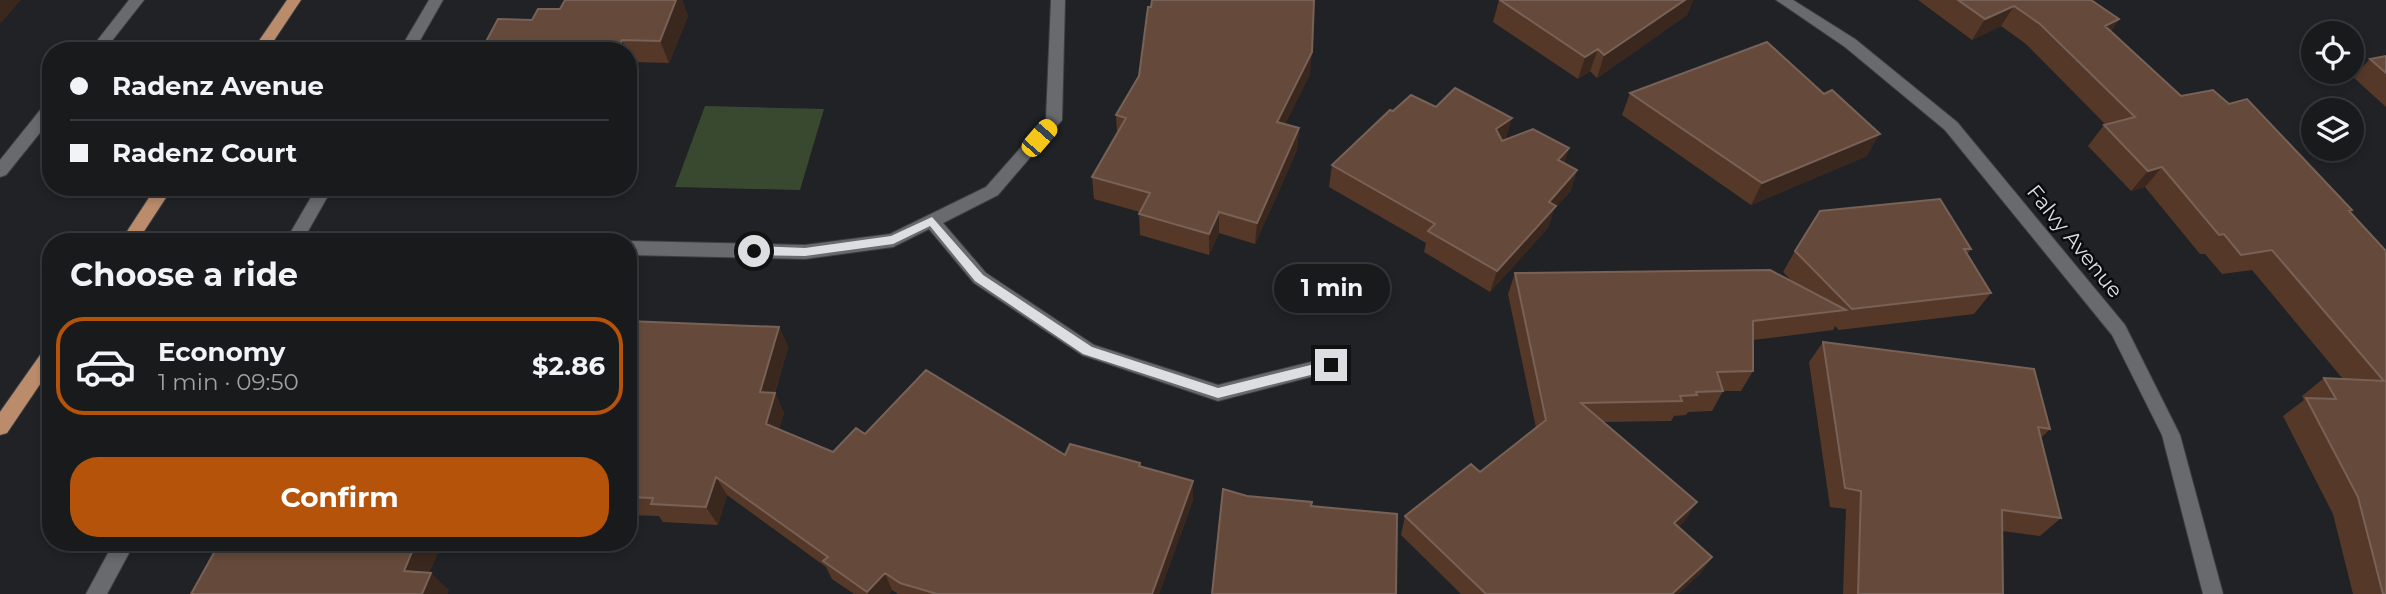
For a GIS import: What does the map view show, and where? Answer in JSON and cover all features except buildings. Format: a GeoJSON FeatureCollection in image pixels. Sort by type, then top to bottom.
{"type":"FeatureCollection","features":[{"type":"Feature","properties":{"kind":"main road"},"geometry":{"type":"LineString","coordinates":[[265,42],[294,0]]}},
{"type":"Feature","properties":{"kind":"main road"},"geometry":{"type":"LineString","coordinates":[[134,233],[159,196]]}},
{"type":"Feature","properties":{"kind":"main road"},"geometry":{"type":"LineString","coordinates":[[0,427],[42,366]]}},
{"type":"Feature","properties":{"kind":"street"},"geometry":{"type":"LineString","coordinates":[[103,42],[137,0]]}},
{"type":"Feature","properties":{"kind":"street"},"geometry":{"type":"LineString","coordinates":[[411,42],[436,0]]}},
{"type":"Feature","properties":{"kind":"street"},"geometry":{"type":"LineString","coordinates":[[637,248],[805,252],[893,240],[992,191],[1054,120],[1058,0]]}},
{"type":"Feature","properties":{"kind":"street","name":"Falvy Avenue"},"geometry":{"type":"LineString","coordinates":[[1783,0],[1850,43],[1951,126],[2119,330],[2171,435],[2213,594]]}},
{"type":"Feature","properties":{"kind":"street"},"geometry":{"type":"LineString","coordinates":[[0,171],[42,119]]}},
{"type":"Feature","properties":{"kind":"street"},"geometry":{"type":"LineString","coordinates":[[298,233],[321,196]]}},
{"type":"Feature","properties":{"kind":"street"},"geometry":{"type":"LineString","coordinates":[[932,221],[979,278],[1088,350],[1218,393],[1331,365]]}},
{"type":"Feature","properties":{"kind":"street"},"geometry":{"type":"LineString","coordinates":[[96,594],[120,551]]}},
{"type":"Feature","properties":{"kind":"green space"},"geometry":{"type":"Polygon","coordinates":[[[705,106],[824,109],[800,190],[675,187],[705,106]]]}},
{"type":"Feature","properties":{"kind":"route"},"geometry":{"type":"LineString","coordinates":[[754,251],[805,252],[893,240],[932,221],[979,278],[1088,350],[1218,393],[1331,365]]}}]}
